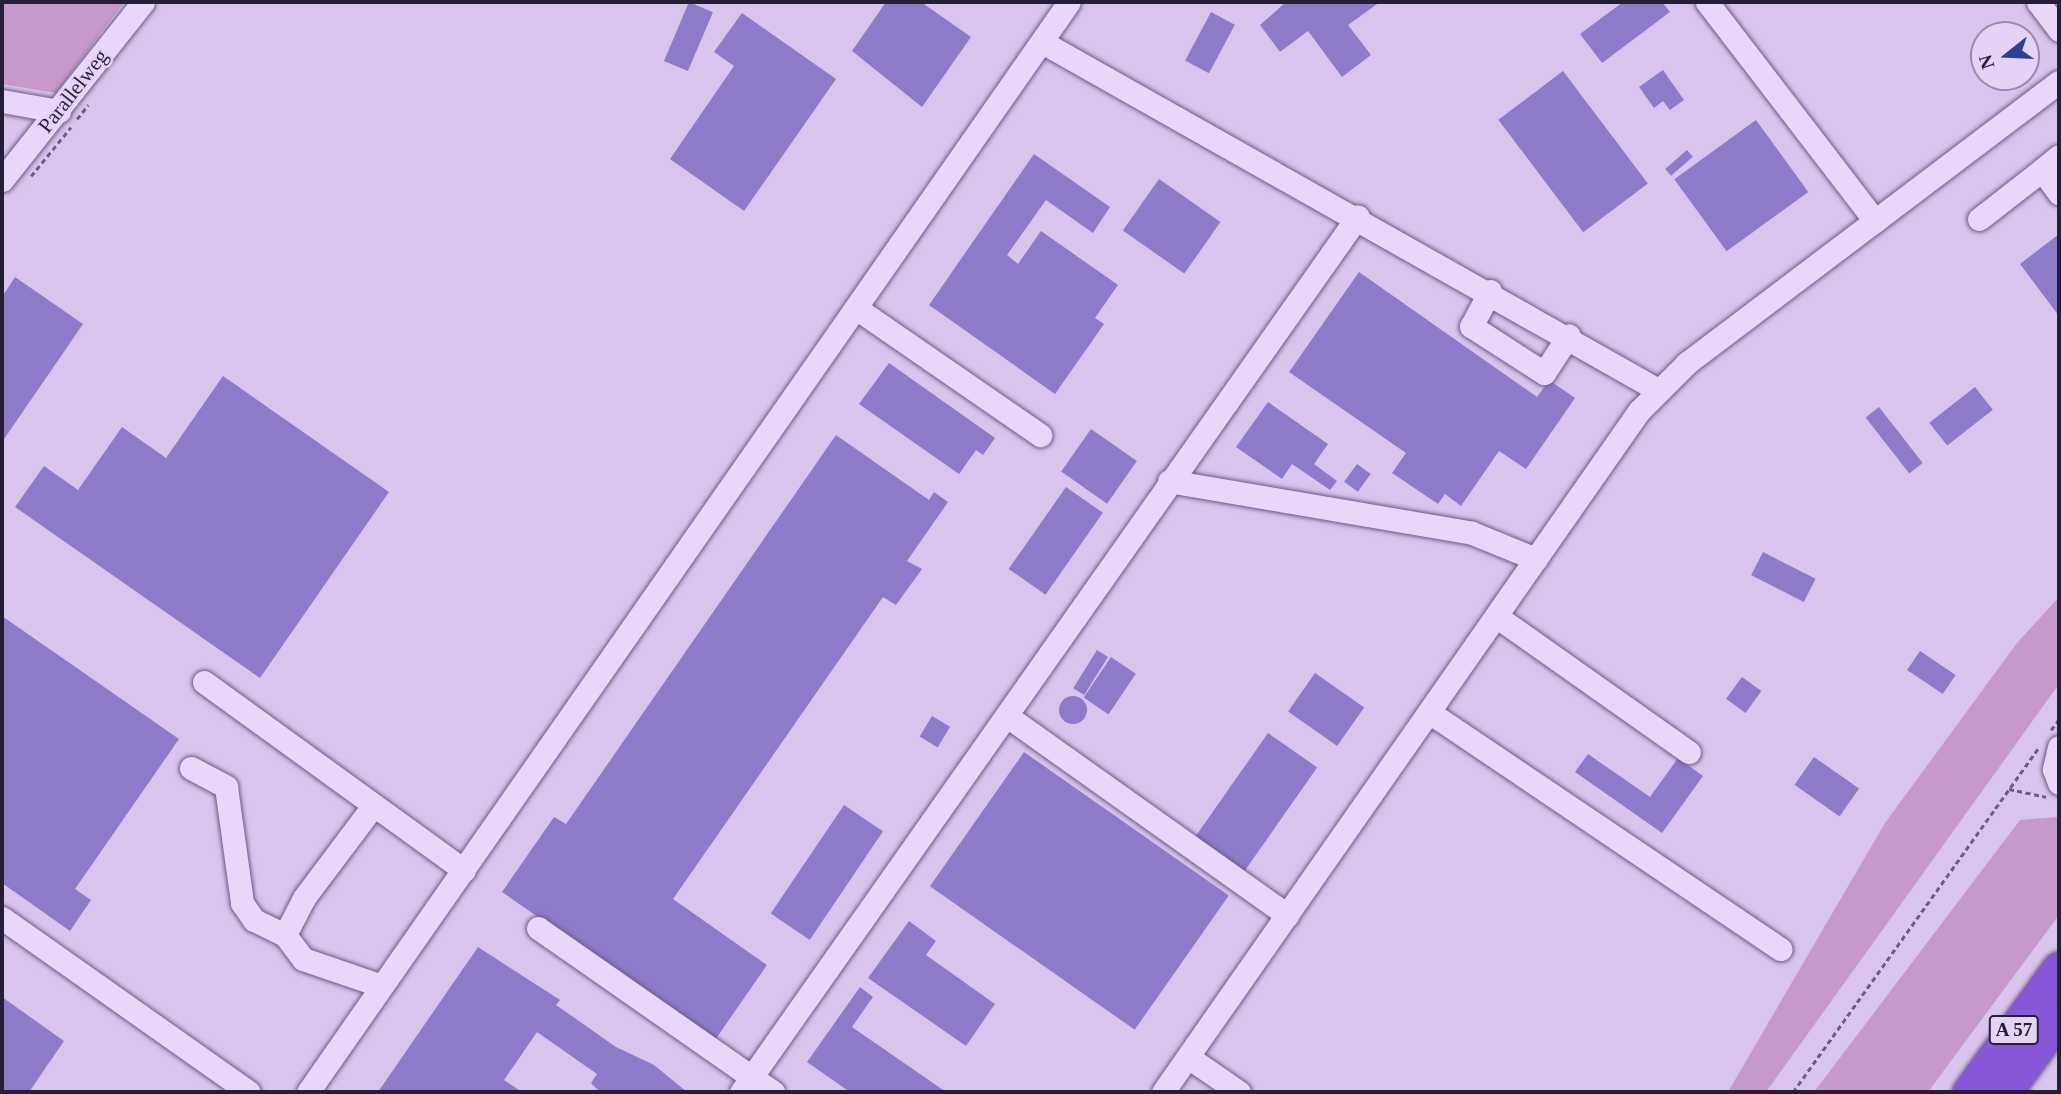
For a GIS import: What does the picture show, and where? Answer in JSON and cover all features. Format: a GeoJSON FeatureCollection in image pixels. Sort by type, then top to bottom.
{"type":"FeatureCollection","features":[{"type":"Feature","properties":{"kind":"highway","name":"A 57"},"geometry":{"type":"LineString","coordinates":[[1969,1092],[2059,968]]}},
{"type":"Feature","properties":{"kind":"highway","name":"A 57"},"geometry":{"type":"LineString","coordinates":[[2005,1092],[2059,1018]]}},
{"type":"Feature","properties":{"kind":"street","name":"Parallelweg"},"geometry":{"type":"LineString","coordinates":[[2,180],[143,2]]}},
{"type":"Feature","properties":{"kind":"street"},"geometry":{"type":"LineString","coordinates":[[308,1092],[1069,2]]}},
{"type":"Feature","properties":{"kind":"street"},"geometry":{"type":"LineString","coordinates":[[1707,2],[1875,221]]}},
{"type":"Feature","properties":{"kind":"street"},"geometry":{"type":"LineString","coordinates":[[2038,2],[2059,30]]}},
{"type":"Feature","properties":{"kind":"street"},"geometry":{"type":"LineString","coordinates":[[1042,42],[1168,118],[1358,216],[1569,335],[1658,390]]}},
{"type":"Feature","properties":{"kind":"street"},"geometry":{"type":"LineString","coordinates":[[1163,1092],[1536,558],[1658,390],[2059,82]]}},
{"type":"Feature","properties":{"kind":"street"},"geometry":{"type":"LineString","coordinates":[[2,101],[59,111]]}},
{"type":"Feature","properties":{"kind":"street"},"geometry":{"type":"LineString","coordinates":[[1979,219],[2050,163],[2059,193]]}},
{"type":"Feature","properties":{"kind":"street"},"geometry":{"type":"LineString","coordinates":[[746,1085],[1358,216]]}},
{"type":"Feature","properties":{"kind":"street"},"geometry":{"type":"LineString","coordinates":[[1490,291],[1471,326],[1544,373],[1569,335]]}},
{"type":"Feature","properties":{"kind":"street"},"geometry":{"type":"LineString","coordinates":[[856,308],[1041,435]]}},
{"type":"Feature","properties":{"kind":"street"},"geometry":{"type":"LineString","coordinates":[[1169,481],[1472,533],[1536,558]]}},
{"type":"Feature","properties":{"kind":"street"},"geometry":{"type":"LineString","coordinates":[[1496,615],[1689,752]]}},
{"type":"Feature","properties":{"kind":"street"},"geometry":{"type":"LineString","coordinates":[[204,682],[464,870]]}},
{"type":"Feature","properties":{"kind":"street"},"geometry":{"type":"LineString","coordinates":[[1429,712],[1780,949]]}},
{"type":"Feature","properties":{"kind":"street"},"geometry":{"type":"LineString","coordinates":[[1007,716],[1287,915]]}},
{"type":"Feature","properties":{"kind":"street"},"geometry":{"type":"LineString","coordinates":[[2054,791],[2059,747]]}},
{"type":"Feature","properties":{"kind":"street"},"geometry":{"type":"LineString","coordinates":[[191,768],[226,787],[242,903],[254,920],[285,935],[303,959],[382,986]]}},
{"type":"Feature","properties":{"kind":"street"},"geometry":{"type":"LineString","coordinates":[[285,935],[304,898],[373,806]]}},
{"type":"Feature","properties":{"kind":"street"},"geometry":{"type":"LineString","coordinates":[[2,918],[249,1092]]}},
{"type":"Feature","properties":{"kind":"street"},"geometry":{"type":"LineString","coordinates":[[538,928],[746,1085],[773,1092]]}},
{"type":"Feature","properties":{"kind":"street"},"geometry":{"type":"LineString","coordinates":[[1188,1057],[1239,1092]]}},
{"type":"Feature","properties":{"kind":"path"},"geometry":{"type":"LineString","coordinates":[[1793,1092],[2059,719]]}},
{"type":"Feature","properties":{"kind":"path"},"geometry":{"type":"LineString","coordinates":[[2008,789],[2054,791]]}},
{"type":"Feature","properties":{"kind":"shaded area"},"geometry":{"type":"Polygon","coordinates":[[[2,2],[124,2],[56,93],[2,84],[2,2]]]}},
{"type":"Feature","properties":{"kind":"shaded area"},"geometry":{"type":"Polygon","coordinates":[[[2059,597],[2059,684],[1766,1092],[1728,1092],[1885,823],[2017,643],[2059,597]]]}},
{"type":"Feature","properties":{"kind":"shaded area"},"geometry":{"type":"Polygon","coordinates":[[[2059,817],[2059,915],[1928,1092],[1814,1092],[2020,820],[2059,817]]]}},
{"type":"Feature","properties":{"kind":"building"},"geometry":{"type":"Polygon","coordinates":[[[689,2],[713,12],[688,71],[664,61],[689,2]]]}},
{"type":"Feature","properties":{"kind":"building"},"geometry":{"type":"Polygon","coordinates":[[[886,2],[921,2],[971,37],[922,107],[852,51],[886,2]]]}},
{"type":"Feature","properties":{"kind":"building"},"geometry":{"type":"Polygon","coordinates":[[[1286,2],[1380,2],[1348,25],[1371,55],[1342,77],[1308,31],[1280,52],[1260,25],[1286,2]]]}},
{"type":"Feature","properties":{"kind":"building"},"geometry":{"type":"Polygon","coordinates":[[[1623,2],[1662,2],[1670,12],[1602,63],[1580,34],[1623,2]]]}},
{"type":"Feature","properties":{"kind":"building"},"geometry":{"type":"Polygon","coordinates":[[[1211,12],[1235,25],[1209,73],[1185,61],[1211,12]]]}},
{"type":"Feature","properties":{"kind":"building"},"geometry":{"type":"Polygon","coordinates":[[[742,13],[836,79],[744,211],[670,159],[734,66],[714,52],[742,13]]]}},
{"type":"Feature","properties":{"kind":"building"},"geometry":{"type":"Polygon","coordinates":[[[1663,70],[1684,100],[1670,110],[1663,101],[1654,108],[1639,87],[1663,70]]]}},
{"type":"Feature","properties":{"kind":"building"},"geometry":{"type":"Polygon","coordinates":[[[1563,71],[1648,184],[1583,232],[1498,120],[1563,71]]]}},
{"type":"Feature","properties":{"kind":"building"},"geometry":{"type":"Polygon","coordinates":[[[1756,120],[1808,192],[1727,251],[1674,179],[1756,120]]]}},
{"type":"Feature","properties":{"kind":"building"},"geometry":{"type":"Polygon","coordinates":[[[1687,150],[1693,157],[1671,176],[1665,169],[1687,150]]]}},
{"type":"Feature","properties":{"kind":"building"},"geometry":{"type":"Polygon","coordinates":[[[1034,154],[1110,207],[1093,233],[1046,200],[1007,255],[1018,264],[1041,231],[1118,285],[1095,318],[1104,324],[1055,394],[929,305],[1034,154]]]}},
{"type":"Feature","properties":{"kind":"building"},"geometry":{"type":"Polygon","coordinates":[[[1159,179],[1220,222],[1184,274],[1123,231],[1159,179]]]}},
{"type":"Feature","properties":{"kind":"building"},"geometry":{"type":"Polygon","coordinates":[[[2059,234],[2059,316],[2020,264],[2059,234]]]}},
{"type":"Feature","properties":{"kind":"building"},"geometry":{"type":"Polygon","coordinates":[[[1359,272],[1537,397],[1549,380],[1575,398],[1526,469],[1499,451],[1461,506],[1445,494],[1438,504],[1392,473],[1406,453],[1289,372],[1359,272]]]}},
{"type":"Feature","properties":{"kind":"building"},"geometry":{"type":"Polygon","coordinates":[[[15,277],[83,324],[2,442],[2,297],[15,277]]]}},
{"type":"Feature","properties":{"kind":"building"},"geometry":{"type":"Polygon","coordinates":[[[889,363],[995,438],[983,455],[976,450],[959,474],[859,404],[889,363]]]}},
{"type":"Feature","properties":{"kind":"building"},"geometry":{"type":"Polygon","coordinates":[[[223,376],[389,492],[260,678],[15,507],[44,466],[78,490],[122,427],[166,458],[223,376]]]}},
{"type":"Feature","properties":{"kind":"building"},"geometry":{"type":"Polygon","coordinates":[[[1975,387],[1993,410],[1947,446],[1929,423],[1975,387]]]}},
{"type":"Feature","properties":{"kind":"building"},"geometry":{"type":"Polygon","coordinates":[[[1268,402],[1328,444],[1314,464],[1337,481],[1330,490],[1292,464],[1282,479],[1236,447],[1268,402]]]}},
{"type":"Feature","properties":{"kind":"building"},"geometry":{"type":"Polygon","coordinates":[[[1879,407],[1923,463],[1909,473],[1866,417],[1879,407]]]}},
{"type":"Feature","properties":{"kind":"building"},"geometry":{"type":"Polygon","coordinates":[[[1091,429],[1137,461],[1107,504],[1061,472],[1091,429]]]}},
{"type":"Feature","properties":{"kind":"building"},"geometry":{"type":"Polygon","coordinates":[[[836,435],[929,500],[934,492],[948,502],[907,561],[922,569],[896,605],[883,597],[673,899],[767,965],[715,1040],[502,892],[554,817],[566,824],[836,435]]]}},
{"type":"Feature","properties":{"kind":"building"},"geometry":{"type":"Polygon","coordinates":[[[1357,464],[1371,474],[1358,492],[1344,482],[1357,464]]]}},
{"type":"Feature","properties":{"kind":"building"},"geometry":{"type":"Polygon","coordinates":[[[1066,487],[1103,513],[1046,595],[1009,569],[1066,487]]]}},
{"type":"Feature","properties":{"kind":"building"},"geometry":{"type":"Polygon","coordinates":[[[1763,552],[1816,579],[1804,602],[1751,575],[1763,552]]]}},
{"type":"Feature","properties":{"kind":"building"},"geometry":{"type":"Polygon","coordinates":[[[2,616],[179,739],[75,889],[91,900],[70,931],[2,883],[2,616]]]}},
{"type":"Feature","properties":{"kind":"building"},"geometry":{"type":"Polygon","coordinates":[[[1097,650],[1108,657],[1084,695],[1073,688],[1097,650]]]}},
{"type":"Feature","properties":{"kind":"building"},"geometry":{"type":"Polygon","coordinates":[[[1920,651],[1956,675],[1943,694],[1907,670],[1920,651]]]}},
{"type":"Feature","properties":{"kind":"building"},"geometry":{"type":"Polygon","coordinates":[[[1111,657],[1136,674],[1108,714],[1084,698],[1111,657]]]}},
{"type":"Feature","properties":{"kind":"building"},"geometry":{"type":"Polygon","coordinates":[[[1315,673],[1364,707],[1337,746],[1288,712],[1315,673]]]}},
{"type":"Feature","properties":{"kind":"building"},"geometry":{"type":"Polygon","coordinates":[[[1742,677],[1761,691],[1746,713],[1726,699],[1742,677]]]}},
{"type":"Feature","properties":{"kind":"building"},"geometry":{"type":"Polygon","coordinates":[[[1073,696],[1083,700],[1087,710],[1083,720],[1073,724],[1063,720],[1059,710],[1063,700],[1073,696]]]}},
{"type":"Feature","properties":{"kind":"building"},"geometry":{"type":"Polygon","coordinates":[[[932,716],[950,727],[938,747],[920,737],[932,716]]]}},
{"type":"Feature","properties":{"kind":"building"},"geometry":{"type":"Polygon","coordinates":[[[1268,733],[1317,767],[1244,872],[1195,838],[1268,733]]]}},
{"type":"Feature","properties":{"kind":"building"},"geometry":{"type":"Polygon","coordinates":[[[1024,752],[1229,895],[1135,1030],[930,886],[1024,752]]]}},
{"type":"Feature","properties":{"kind":"building"},"geometry":{"type":"Polygon","coordinates":[[[1588,754],[1650,797],[1678,758],[1703,776],[1662,833],[1575,772],[1588,754]]]}},
{"type":"Feature","properties":{"kind":"building"},"geometry":{"type":"Polygon","coordinates":[[[1814,757],[1859,789],[1840,816],[1794,785],[1814,757]]]}},
{"type":"Feature","properties":{"kind":"building"},"geometry":{"type":"Polygon","coordinates":[[[844,805],[883,831],[810,940],[771,914],[844,805]]]}},
{"type":"Feature","properties":{"kind":"building"},"geometry":{"type":"Polygon","coordinates":[[[909,921],[936,941],[926,955],[995,1004],[966,1046],[868,978],[909,921]]]}},
{"type":"Feature","properties":{"kind":"building"},"geometry":{"type":"Polygon","coordinates":[[[478,947],[560,1000],[556,1005],[616,1047],[654,1065],[687,1092],[600,1092],[591,1083],[597,1074],[537,1032],[504,1080],[522,1092],[378,1092],[478,947]]]}},
{"type":"Feature","properties":{"kind":"building"},"geometry":{"type":"Polygon","coordinates":[[[860,987],[873,997],[852,1027],[946,1092],[850,1092],[807,1062],[860,987]]]}},
{"type":"Feature","properties":{"kind":"building"},"geometry":{"type":"Polygon","coordinates":[[[2,997],[64,1041],[29,1092],[2,1092],[2,997]]]}}]}
